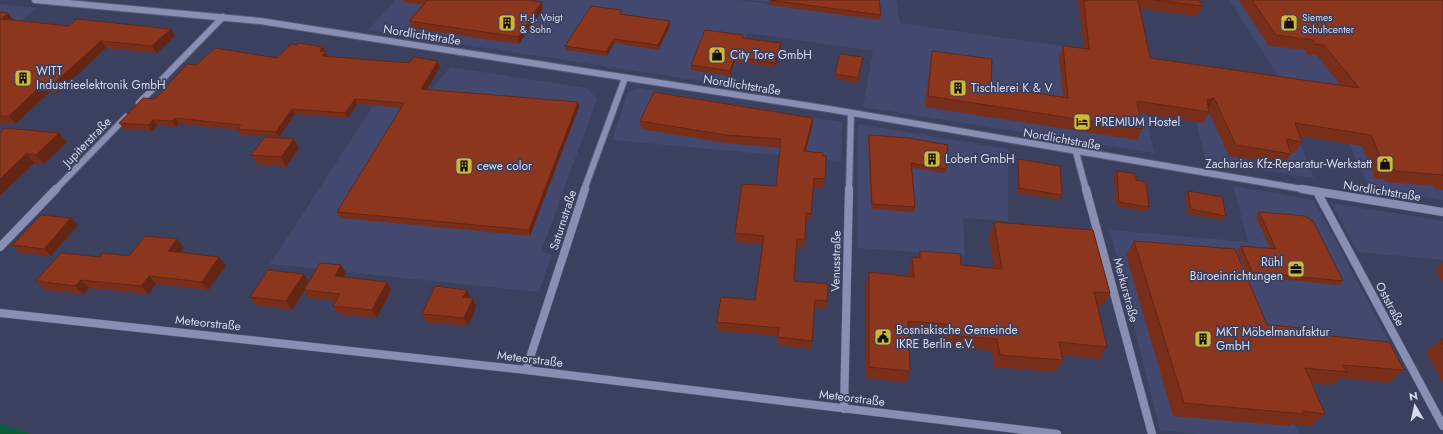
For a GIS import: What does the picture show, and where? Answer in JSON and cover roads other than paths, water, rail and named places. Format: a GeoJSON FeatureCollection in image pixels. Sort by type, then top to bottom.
{"type":"FeatureCollection","features":[{"type":"Feature","properties":{"kind":"street","name":"Nordlichtstraße"},"geometry":{"type":"LineString","coordinates":[[35,0],[260,21],[851,113],[1076,152],[1443,212]]}},
{"type":"Feature","properties":{"kind":"street","name":"Jupiterstraße"},"geometry":{"type":"LineString","coordinates":[[0,247],[223,17]]}},
{"type":"Feature","properties":{"kind":"street","name":"Saturnstraße"},"geometry":{"type":"LineString","coordinates":[[526,370],[595,157],[625,78]]}},
{"type":"Feature","properties":{"kind":"street","name":"Venusstraße"},"geometry":{"type":"LineString","coordinates":[[844,409],[851,113]]}},
{"type":"Feature","properties":{"kind":"street","name":"Merkurstraße"},"geometry":{"type":"LineString","coordinates":[[1076,152],[1152,434]]}},
{"type":"Feature","properties":{"kind":"street","name":"Oststraße"},"geometry":{"type":"LineString","coordinates":[[1317,192],[1443,426]]}},
{"type":"Feature","properties":{"kind":"street","name":"Meteorstraße"},"geometry":{"type":"LineString","coordinates":[[0,313],[526,370],[1057,434]]}},
{"type":"Feature","properties":{"kind":"place","name":"H.-J. Voigt & Sohn"},"geometry":{"type":"Point","coordinates":[507,23]}},
{"type":"Feature","properties":{"kind":"place","name":"Siemes Schuhcenter"},"geometry":{"type":"Point","coordinates":[1289,23]}},
{"type":"Feature","properties":{"kind":"place","name":"City Tore GmbH"},"geometry":{"type":"Point","coordinates":[717,55]}},
{"type":"Feature","properties":{"kind":"place","name":"WITT Industrieelektronik GmbH"},"geometry":{"type":"Point","coordinates":[23,78]}},
{"type":"Feature","properties":{"kind":"place","name":"Tischlerei K & V"},"geometry":{"type":"Point","coordinates":[958,88]}},
{"type":"Feature","properties":{"kind":"place","name":"PREMIUM Hostel"},"geometry":{"type":"Point","coordinates":[1082,122]}},
{"type":"Feature","properties":{"kind":"place","name":"Lobert GmbH"},"geometry":{"type":"Point","coordinates":[932,159]}},
{"type":"Feature","properties":{"kind":"place","name":"Zacharias Kfz-Reparatur-Werkstatt"},"geometry":{"type":"Point","coordinates":[1385,164]}},
{"type":"Feature","properties":{"kind":"place","name":"cewe color"},"geometry":{"type":"Point","coordinates":[464,166]}},
{"type":"Feature","properties":{"kind":"place","name":"Rühl Büroeinrichtungen"},"geometry":{"type":"Point","coordinates":[1296,269]}},
{"type":"Feature","properties":{"kind":"place","name":"Bosniakische Gemeinde IKRE Berlin e.V."},"geometry":{"type":"Point","coordinates":[883,337]}},
{"type":"Feature","properties":{"kind":"place","name":"MKT Möbelmanufaktur GmbH"},"geometry":{"type":"Point","coordinates":[1203,339]}}]}
